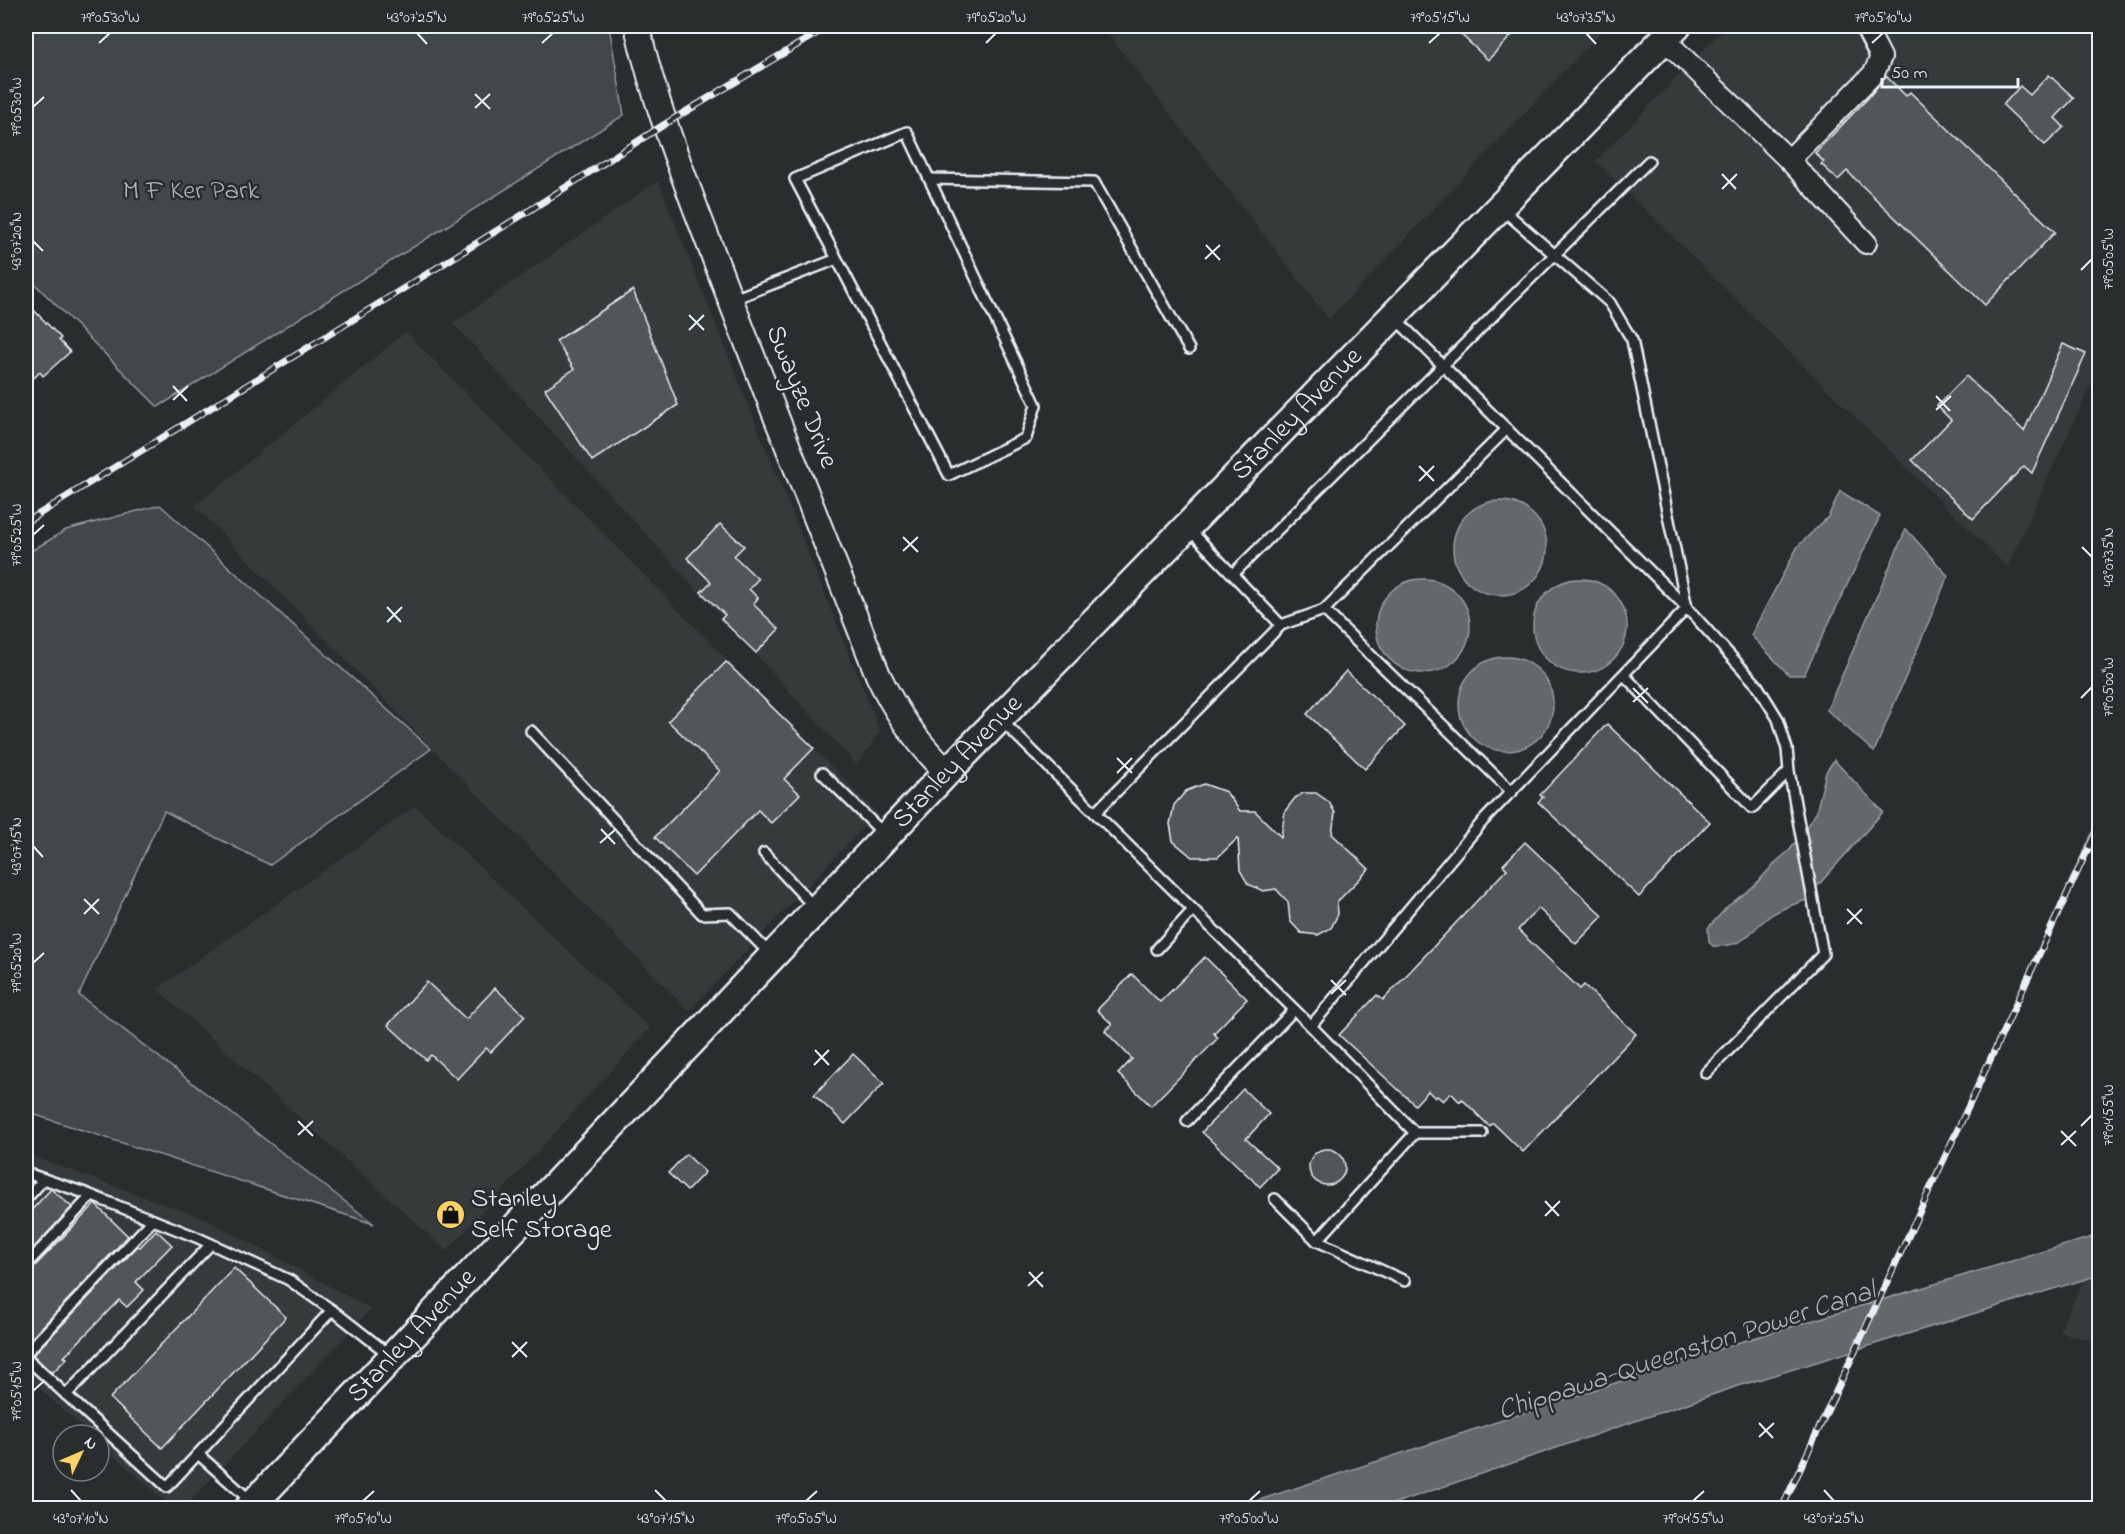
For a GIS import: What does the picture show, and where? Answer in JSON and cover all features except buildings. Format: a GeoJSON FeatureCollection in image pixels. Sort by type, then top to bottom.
{"type":"FeatureCollection","features":[{"type":"Feature","properties":{"kind":"main road","name":"Stanley Avenue"},"geometry":{"type":"LineString","coordinates":[[251,1506],[947,772],[1671,32]]}},
{"type":"Feature","properties":{"kind":"street","name":"Swayze Drive"},"geometry":{"type":"LineString","coordinates":[[638,26],[665,124],[731,300],[878,675],[892,705],[912,734],[947,772]]}},
{"type":"Feature","properties":{"kind":"street"},"geometry":{"type":"LineString","coordinates":[[1789,160],[1874,73],[1881,57],[1865,26]]}},
{"type":"Feature","properties":{"kind":"street"},"geometry":{"type":"LineString","coordinates":[[1671,32],[1866,243]]}},
{"type":"Feature","properties":{"kind":"lane"},"geometry":{"type":"LineString","coordinates":[[907,132],[1036,405],[1026,438],[949,475],[837,259],[795,179],[907,132]]}},
{"type":"Feature","properties":{"kind":"lane"},"geometry":{"type":"LineString","coordinates":[[1233,574],[1649,161]]}},
{"type":"Feature","properties":{"kind":"lane"},"geometry":{"type":"LineString","coordinates":[[929,179],[1094,182],[1189,349]]}},
{"type":"Feature","properties":{"kind":"lane"},"geometry":{"type":"LineString","coordinates":[[1501,208],[1610,303],[1632,340],[1688,608]]}},
{"type":"Feature","properties":{"kind":"lane"},"geometry":{"type":"LineString","coordinates":[[731,300],[837,259]]}},
{"type":"Feature","properties":{"kind":"lane"},"geometry":{"type":"LineString","coordinates":[[1394,317],[1688,608],[1757,685],[1778,718],[1787,749],[1789,771],[1823,954],[1706,1073]]}},
{"type":"Feature","properties":{"kind":"lane"},"geometry":{"type":"LineString","coordinates":[[1095,813],[1281,625],[1324,610],[1507,429]]}},
{"type":"Feature","properties":{"kind":"lane"},"geometry":{"type":"LineString","coordinates":[[1187,526],[1281,625]]}},
{"type":"Feature","properties":{"kind":"lane"},"geometry":{"type":"LineString","coordinates":[[1311,1026],[1483,821],[1688,608]]}},
{"type":"Feature","properties":{"kind":"lane"},"geometry":{"type":"LineString","coordinates":[[1324,610],[1512,792]]}},
{"type":"Feature","properties":{"kind":"lane"},"geometry":{"type":"LineString","coordinates":[[1624,675],[1752,808],[1789,771]]}},
{"type":"Feature","properties":{"kind":"lane"},"geometry":{"type":"LineString","coordinates":[[1000,719],[1311,1026],[1415,1133],[1482,1133]]}},
{"type":"Feature","properties":{"kind":"lane"},"geometry":{"type":"LineString","coordinates":[[531,731],[702,914],[730,913],[773,957]]}},
{"type":"Feature","properties":{"kind":"lane"},"geometry":{"type":"LineString","coordinates":[[822,773],[886,837]]}},
{"type":"Feature","properties":{"kind":"lane"},"geometry":{"type":"LineString","coordinates":[[764,853],[817,909]]}},
{"type":"Feature","properties":{"kind":"lane"},"geometry":{"type":"LineString","coordinates":[[1157,949],[1193,910]]}},
{"type":"Feature","properties":{"kind":"lane"},"geometry":{"type":"LineString","coordinates":[[1187,1121],[1294,1010]]}},
{"type":"Feature","properties":{"kind":"lane"},"geometry":{"type":"LineString","coordinates":[[1317,1241],[1415,1133]]}},
{"type":"Feature","properties":{"kind":"lane"},"geometry":{"type":"LineString","coordinates":[[26,1173],[153,1220],[289,1280],[393,1357]]}},
{"type":"Feature","properties":{"kind":"lane"},"geometry":{"type":"LineString","coordinates":[[26,1199],[44,1179]]}},
{"type":"Feature","properties":{"kind":"lane"},"geometry":{"type":"LineString","coordinates":[[26,1265],[91,1196]]}},
{"type":"Feature","properties":{"kind":"lane"},"geometry":{"type":"LineString","coordinates":[[1275,1199],[1317,1241],[1405,1281]]}},
{"type":"Feature","properties":{"kind":"lane"},"geometry":{"type":"LineString","coordinates":[[26,1353],[153,1220]]}},
{"type":"Feature","properties":{"kind":"lane"},"geometry":{"type":"LineString","coordinates":[[66,1395],[211,1244]]}},
{"type":"Feature","properties":{"kind":"lane"},"geometry":{"type":"LineString","coordinates":[[26,1358],[167,1487],[332,1310]]}},
{"type":"Feature","properties":{"kind":"lane"},"geometry":{"type":"LineString","coordinates":[[198,1454],[251,1506]]}},
{"type":"Feature","properties":{"kind":"shaded area"},"geometry":{"type":"Polygon","coordinates":[[[1102,26],[1607,26],[1329,319],[1102,26]]]}},
{"type":"Feature","properties":{"kind":"shaded area"},"geometry":{"type":"Polygon","coordinates":[[[1727,26],[2099,26],[2099,367],[2007,567],[1596,161],[1727,26]]]}},
{"type":"Feature","properties":{"kind":"shaded area"},"geometry":{"type":"Polygon","coordinates":[[[658,181],[880,731],[857,765],[453,323],[658,181]]]}},
{"type":"Feature","properties":{"kind":"shaded area"},"geometry":{"type":"Polygon","coordinates":[[[406,332],[877,813],[689,1011],[195,506],[406,332]]]}},
{"type":"Feature","properties":{"kind":"shaded area"},"geometry":{"type":"Polygon","coordinates":[[[1840,491],[1880,516],[1804,675],[1789,675],[1751,635],[1798,546],[1828,517],[1840,491]]]}},
{"type":"Feature","properties":{"kind":"shaded area"},"geometry":{"type":"Polygon","coordinates":[[[1500,501],[1518,505],[1533,515],[1543,530],[1547,548],[1543,566],[1533,581],[1518,591],[1500,595],[1482,591],[1467,581],[1457,566],[1453,548],[1457,530],[1467,515],[1482,505],[1500,501]]]}},
{"type":"Feature","properties":{"kind":"shaded area"},"geometry":{"type":"Polygon","coordinates":[[[1906,529],[1948,576],[1874,752],[1827,710],[1906,529]]]}},
{"type":"Feature","properties":{"kind":"shaded area"},"geometry":{"type":"Polygon","coordinates":[[[1423,579],[1441,583],[1456,593],[1466,608],[1470,626],[1466,644],[1456,659],[1441,669],[1423,673],[1405,669],[1390,659],[1380,644],[1376,626],[1380,608],[1390,593],[1405,583],[1423,579]]]}},
{"type":"Feature","properties":{"kind":"shaded area"},"geometry":{"type":"Polygon","coordinates":[[[1580,579],[1598,583],[1613,593],[1623,608],[1627,626],[1623,644],[1613,659],[1598,669],[1580,673],[1562,669],[1547,659],[1537,644],[1533,626],[1537,608],[1547,593],[1562,583],[1580,579]]]}},
{"type":"Feature","properties":{"kind":"shaded area"},"geometry":{"type":"Polygon","coordinates":[[[1506,657],[1524,661],[1539,671],[1549,686],[1553,704],[1549,722],[1539,737],[1524,747],[1506,751],[1488,747],[1473,737],[1463,722],[1459,704],[1463,686],[1473,671],[1488,661],[1506,657]]]}},
{"type":"Feature","properties":{"kind":"shaded area"},"geometry":{"type":"Polygon","coordinates":[[[1834,760],[1883,812],[1814,890],[1810,898],[1775,913],[1740,941],[1725,946],[1713,946],[1709,942],[1708,928],[1728,906],[1756,884],[1790,850],[1816,813],[1826,772],[1834,760]]]}},
{"type":"Feature","properties":{"kind":"shaded area"},"geometry":{"type":"Polygon","coordinates":[[[415,806],[650,1028],[447,1251],[157,989],[415,806]]]}},
{"type":"Feature","properties":{"kind":"shaded area"},"geometry":{"type":"Polygon","coordinates":[[[26,1154],[208,1220],[371,1309],[184,1508],[173,1508],[111,1453],[111,1423],[78,1423],[26,1376],[26,1154]]]}},
{"type":"Feature","properties":{"kind":"shaded area","name":"Chippawa-Queenston Power Canal"},"geometry":{"type":"Polygon","coordinates":[[[2099,1235],[2099,1275],[1735,1387],[1381,1508],[1235,1508],[1737,1343],[2099,1235]]]}},
{"type":"Feature","properties":{"kind":"shaded area"},"geometry":{"type":"Polygon","coordinates":[[[2099,1246],[2099,1342],[2059,1332],[2099,1246]]]}},
{"type":"Feature","properties":{"kind":"green space","name":"M F Ker Park"},"geometry":{"type":"Polygon","coordinates":[[[26,26],[609,26],[624,115],[158,407],[26,275],[26,26]]]}},
{"type":"Feature","properties":{"kind":"green space"},"geometry":{"type":"Polygon","coordinates":[[[160,505],[431,749],[270,865],[164,811],[79,995],[374,1224],[26,1112],[26,554],[66,530],[160,505]]]}},
{"type":"Feature","properties":{"kind":"railway"},"geometry":{"type":"LineString","coordinates":[[26,522],[665,124],[829,26]]}},
{"type":"Feature","properties":{"kind":"railway"},"geometry":{"type":"LineString","coordinates":[[1782,1508],[2100,823]]}},
{"type":"Feature","properties":{"kind":"place","name":"Stanley Self Storage"},"geometry":{"type":"Point","coordinates":[450,1215]}}]}
